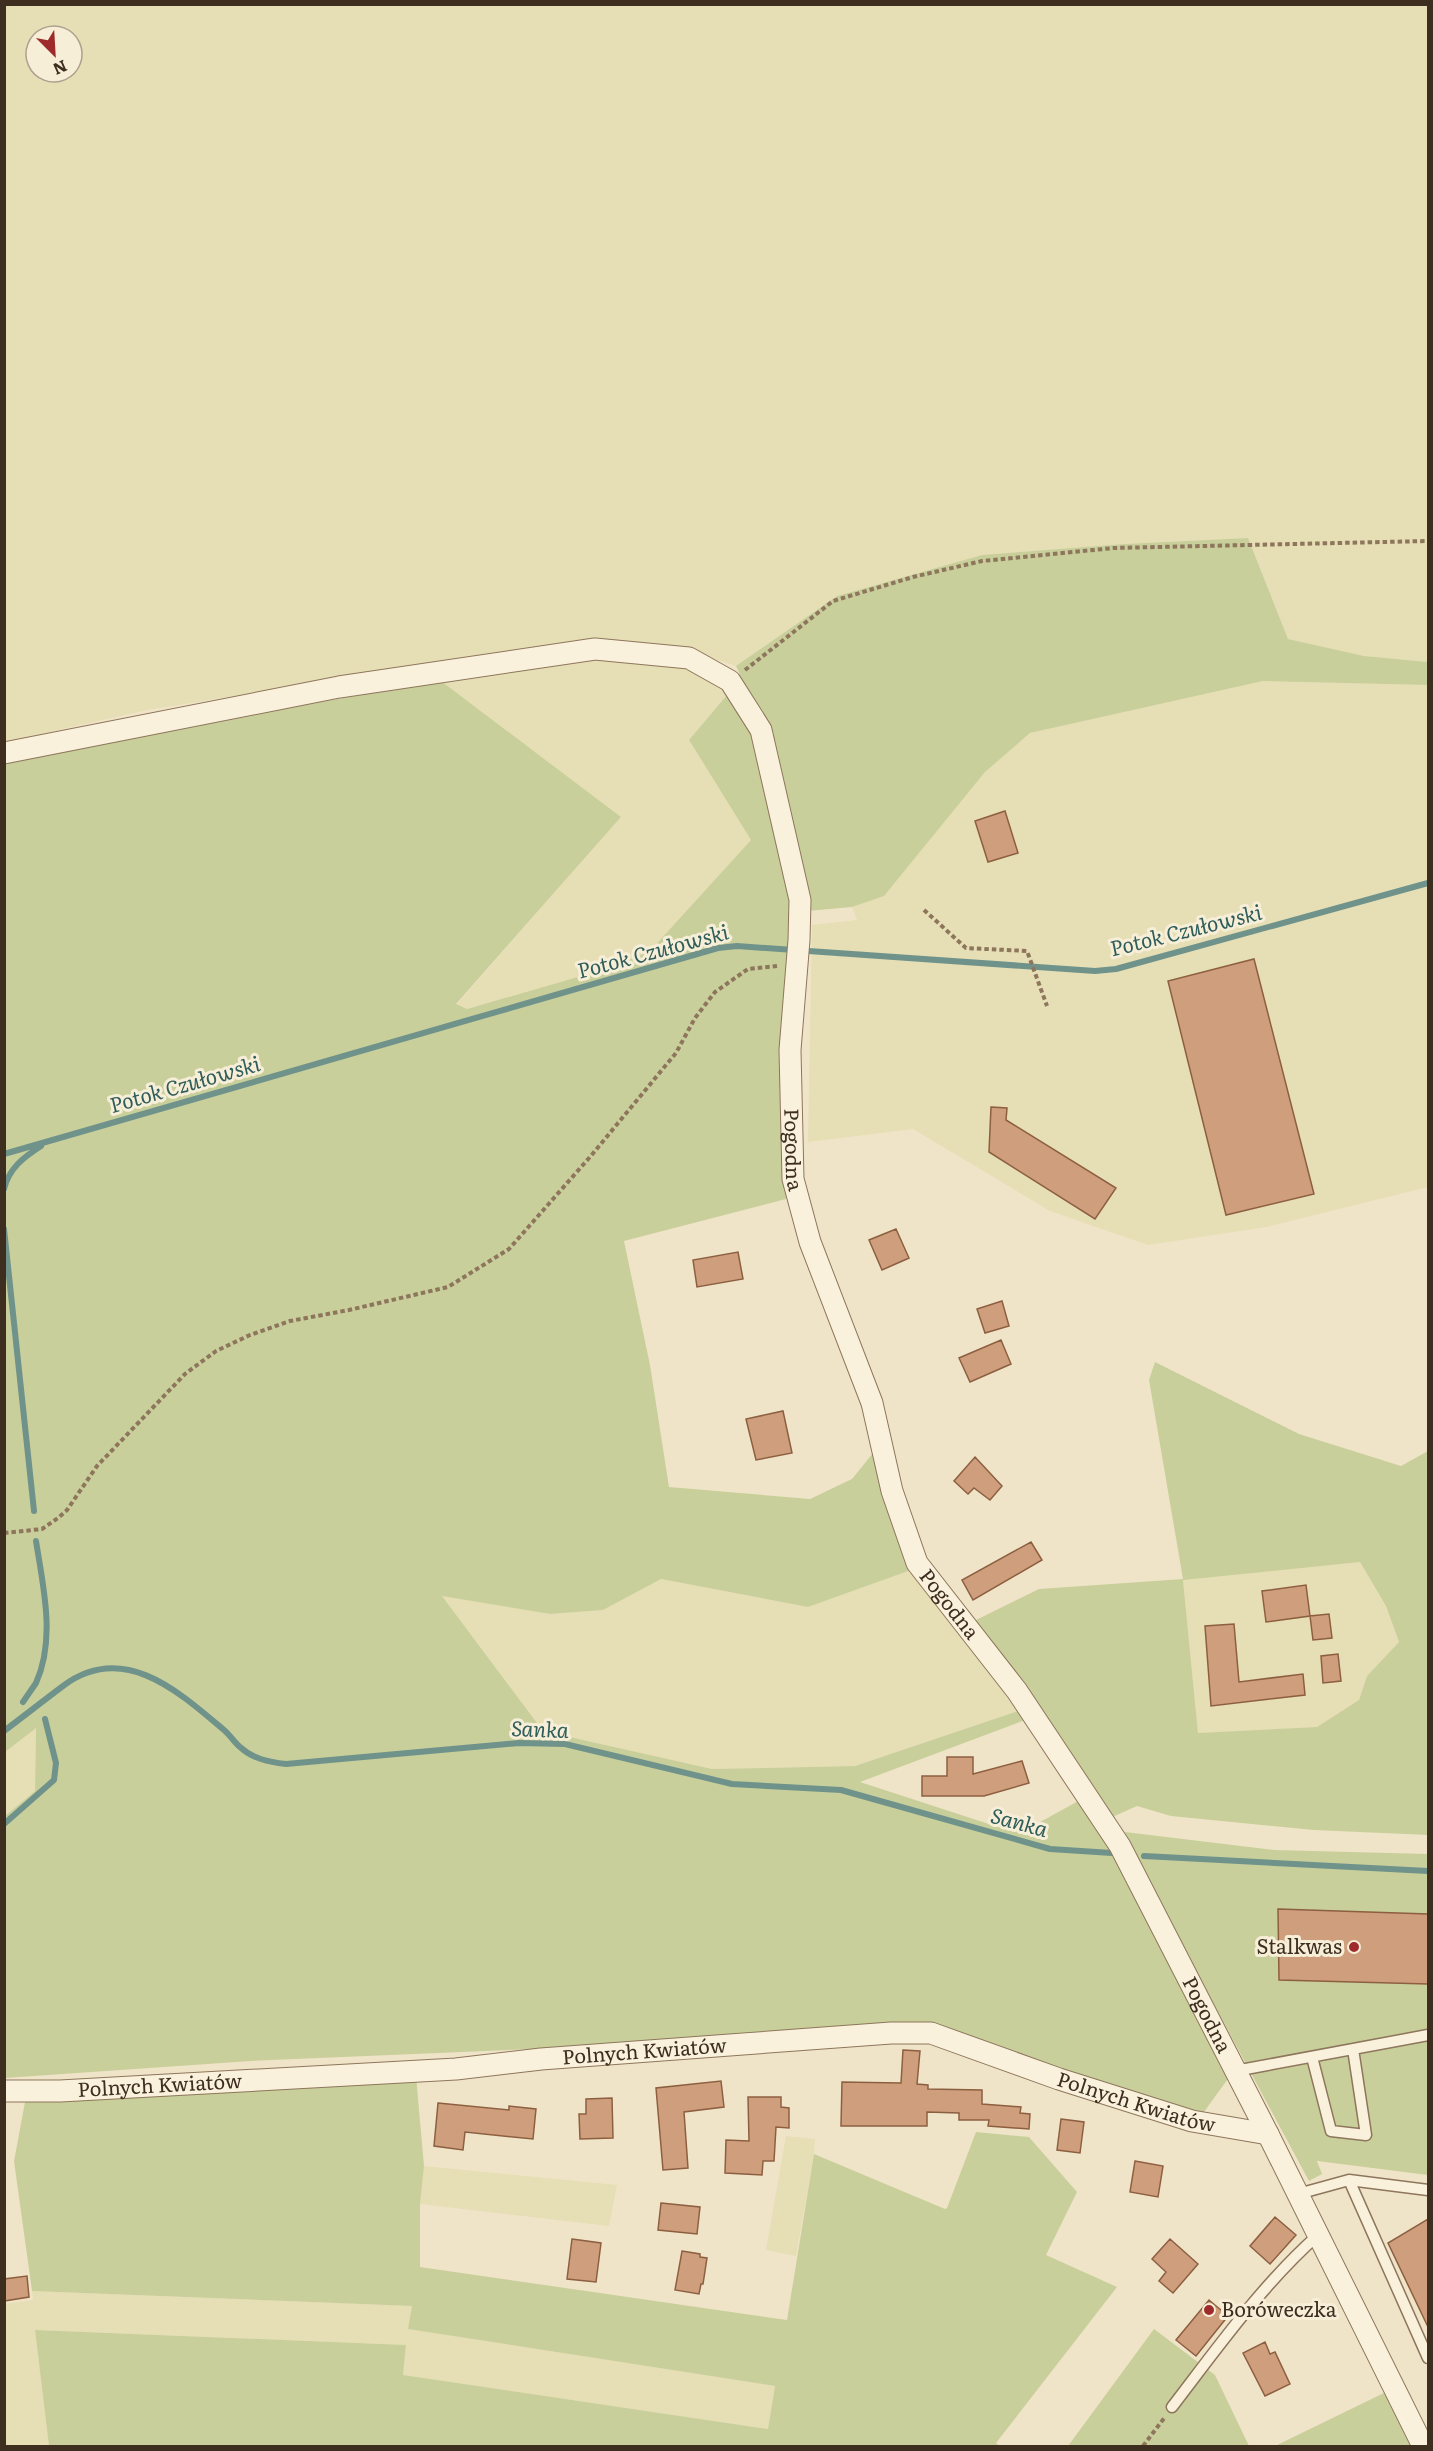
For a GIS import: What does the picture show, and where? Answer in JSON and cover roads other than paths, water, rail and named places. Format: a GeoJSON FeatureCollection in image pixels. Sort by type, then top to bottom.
{"type":"FeatureCollection","features":[{"type":"Feature","properties":{"kind":"street","name":"Pogodna"},"geometry":{"type":"LineString","coordinates":[[4,753],[339,687],[595,649],[689,658],[730,681],[761,730],[800,900],[800,940],[790,1050],[793,1179],[810,1242],[872,1403],[892,1491],[917,1563],[1017,1690],[1120,1846],[1269,2134],[1424,2444]]}},
{"type":"Feature","properties":{"kind":"street","name":"Polnych Kwiatów"},"geometry":{"type":"LineString","coordinates":[[4,2091],[60,2091],[456,2069],[891,2032],[931,2033],[1059,2079],[1192,2121],[1269,2134]]}},
{"type":"Feature","properties":{"kind":"lane"},"geometry":{"type":"LineString","coordinates":[[1235,2071],[1428,2035]]}},
{"type":"Feature","properties":{"kind":"lane"},"geometry":{"type":"LineString","coordinates":[[1312,2056],[1331,2131],[1366,2135],[1353,2049]]}},
{"type":"Feature","properties":{"kind":"lane"},"geometry":{"type":"LineString","coordinates":[[1349,2180],[1428,2358]]}},
{"type":"Feature","properties":{"kind":"lane"},"geometry":{"type":"LineString","coordinates":[[1298,2194],[1349,2180],[1427,2192]]}},
{"type":"Feature","properties":{"kind":"lane"},"geometry":{"type":"LineString","coordinates":[[1172,2407],[1252,2303],[1295,2255],[1318,2235]]}},
{"type":"Feature","properties":{"kind":"waterway","name":"Potok Czułowski"},"geometry":{"type":"LineString","coordinates":[[4,1154],[718,948],[737,946],[1095,971],[1116,969],[1428,883]]}},
{"type":"Feature","properties":{"kind":"waterway"},"geometry":{"type":"LineString","coordinates":[[4,1189],[13,1169],[41,1146]]}},
{"type":"Feature","properties":{"kind":"waterway"},"geometry":{"type":"LineString","coordinates":[[4,1229],[34,1511]]}},
{"type":"Feature","properties":{"kind":"waterway"},"geometry":{"type":"LineString","coordinates":[[23,1702],[36,1683],[42,1666],[47,1631],[36,1541]]}},
{"type":"Feature","properties":{"kind":"waterway","name":"Sanka"},"geometry":{"type":"LineString","coordinates":[[4,1731],[63,1686],[85,1673],[107,1668],[128,1670],[149,1676],[169,1687],[206,1715],[245,1751],[273,1762],[286,1764],[519,1743],[565,1744],[732,1784],[841,1790],[1050,1849],[1112,1853]]}},
{"type":"Feature","properties":{"kind":"waterway"},"geometry":{"type":"LineString","coordinates":[[4,1824],[54,1780],[56,1763],[45,1719]]}},
{"type":"Feature","properties":{"kind":"waterway","name":"Sanka"},"geometry":{"type":"LineString","coordinates":[[1144,1856],[1428,1871]]}},
{"type":"Feature","properties":{"kind":"place","name":"Stalkwas"},"geometry":{"type":"Point","coordinates":[1354,1947]}},
{"type":"Feature","properties":{"kind":"place","name":"Boróweczka"},"geometry":{"type":"Point","coordinates":[1209,2310]}}]}
